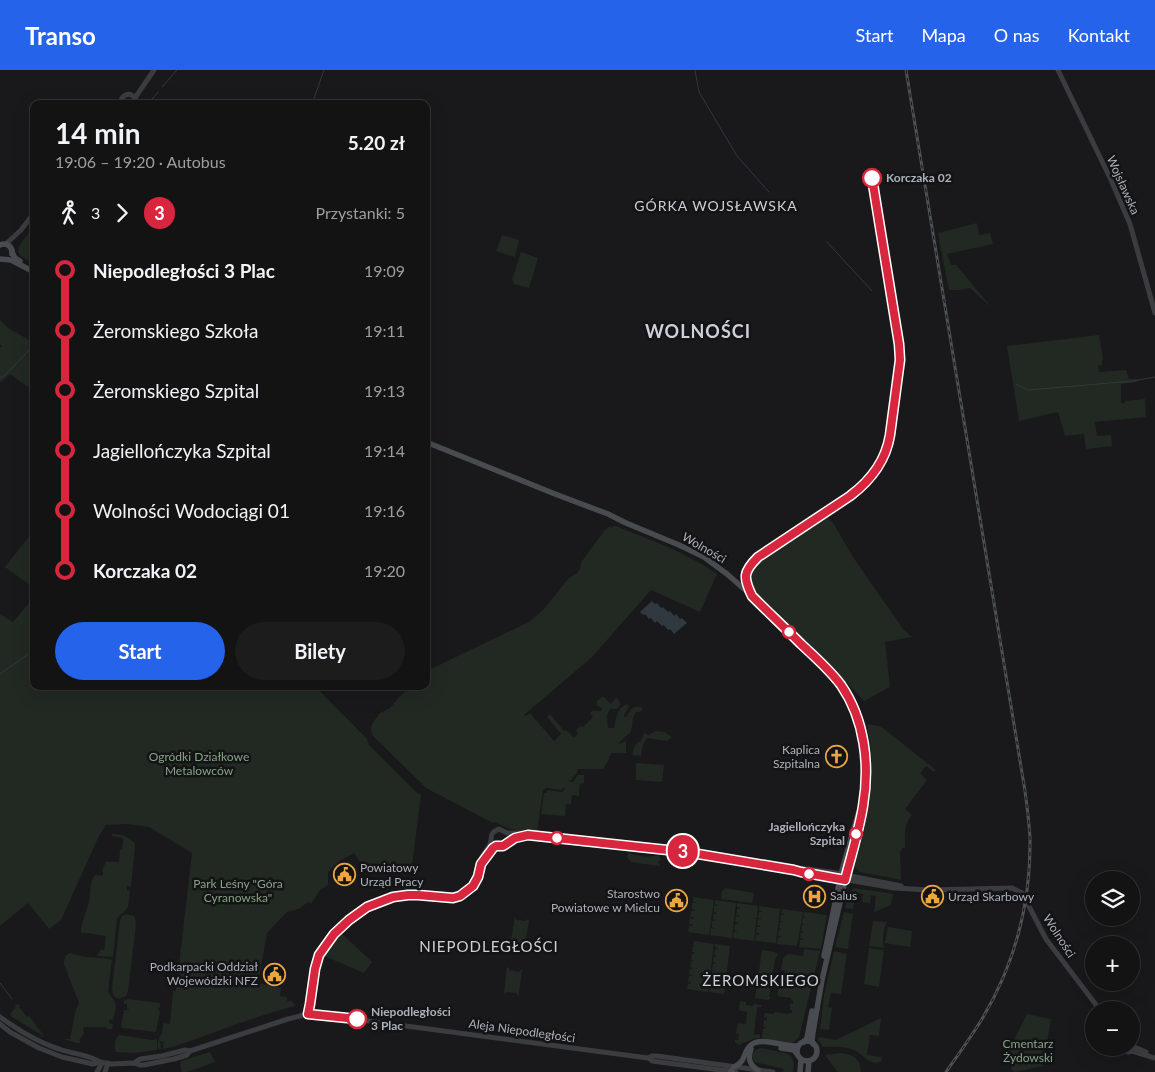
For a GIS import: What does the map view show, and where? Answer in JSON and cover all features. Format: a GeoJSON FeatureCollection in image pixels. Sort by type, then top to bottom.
{"type":"FeatureCollection","features":[{"type":"Feature","properties":{"kind":"main road"},"geometry":{"type":"LineString","coordinates":[[3,244],[12,250],[15,258],[30,268]]}},
{"type":"Feature","properties":{"kind":"main road"},"geometry":{"type":"LineString","coordinates":[[2,260],[11,257],[12,250]]}},
{"type":"Feature","properties":{"kind":"main road"},"geometry":{"type":"LineString","coordinates":[[2,260],[11,260],[30,269]]}},
{"type":"Feature","properties":{"kind":"main road","name":"Wolności"},"geometry":{"type":"LineString","coordinates":[[430,444],[555,494],[576,505],[696,552],[727,574],[828,670],[842,687],[853,707],[862,731],[865,755],[864,790],[843,877]]}},
{"type":"Feature","properties":{"kind":"main road"},"geometry":{"type":"LineString","coordinates":[[733,1071],[744,1059],[746,1051],[751,1045],[759,1041],[795,1046],[804,1042],[843,877]]}},
{"type":"Feature","properties":{"kind":"main road"},"geometry":{"type":"LineString","coordinates":[[758,1070],[749,1061],[749,1056],[750,1051],[759,1045],[794,1050],[805,1061],[814,1058],[816,1047],[812,1040],[813,1032],[822,980],[836,922],[843,877]]}},
{"type":"Feature","properties":{"kind":"main road"},"geometry":{"type":"LineString","coordinates":[[804,1042],[813,1044]]}},
{"type":"Feature","properties":{"kind":"main road"},"geometry":{"type":"LineString","coordinates":[[798,1046],[800,1072]]}},
{"type":"Feature","properties":{"kind":"main road"},"geometry":{"type":"LineString","coordinates":[[808,1072],[809,1061]]}},
{"type":"Feature","properties":{"kind":"street"},"geometry":{"type":"LineString","coordinates":[[120,100],[126,94],[134,99],[136,89],[148,79],[154,70]]}},
{"type":"Feature","properties":{"kind":"street","name":"Wojsławska"},"geometry":{"type":"LineString","coordinates":[[1058,70],[1130,224],[1155,313]]}},
{"type":"Feature","properties":{"kind":"street"},"geometry":{"type":"LineString","coordinates":[[12,250],[21,230],[30,218]]}},
{"type":"Feature","properties":{"kind":"street"},"geometry":{"type":"LineString","coordinates":[[3,244],[21,230]]}},
{"type":"Feature","properties":{"kind":"street"},"geometry":{"type":"LineString","coordinates":[[308,1014],[319,955],[334,934],[349,920],[367,907],[393,897],[418,895],[453,898],[462,894],[475,883],[482,856],[491,842],[491,835],[496,830],[502,830],[510,835],[510,840]]}},
{"type":"Feature","properties":{"kind":"street"},"geometry":{"type":"LineString","coordinates":[[507,833],[522,833],[686,852],[794,870],[798,868],[843,877]]}},
{"type":"Feature","properties":{"kind":"street"},"geometry":{"type":"LineString","coordinates":[[481,864],[490,850],[496,846],[503,846],[508,844],[510,840],[528,835]]}},
{"type":"Feature","properties":{"kind":"street"},"geometry":{"type":"LineString","coordinates":[[491,842],[496,846]]}},
{"type":"Feature","properties":{"kind":"street","name":"Wolności"},"geometry":{"type":"LineString","coordinates":[[843,877],[929,890],[1012,888],[1022,893],[1046,939],[1093,1001]]}},
{"type":"Feature","properties":{"kind":"street","name":"Aleja Niepodległości"},"geometry":{"type":"LineString","coordinates":[[103,1063],[134,1063],[140,1065],[165,1061],[187,1055],[190,1051],[288,1018],[319,1014],[648,1058],[657,1056],[733,1071],[758,1070],[773,1072]]}},
{"type":"Feature","properties":{"kind":"street"},"geometry":{"type":"LineString","coordinates":[[0,1017],[42,1043],[66,1052],[93,1058],[103,1063]]}},
{"type":"Feature","properties":{"kind":"street"},"geometry":{"type":"LineString","coordinates":[[0,1024],[26,1041],[51,1053],[87,1063],[103,1063]]}},
{"type":"Feature","properties":{"kind":"street"},"geometry":{"type":"LineString","coordinates":[[1140,1051],[1152,1057]]}},
{"type":"Feature","properties":{"kind":"street"},"geometry":{"type":"LineString","coordinates":[[97,1072],[103,1063]]}},
{"type":"Feature","properties":{"kind":"street"},"geometry":{"type":"LineString","coordinates":[[103,1063],[105,1072]]}},
{"type":"Feature","properties":{"kind":"green space"},"geometry":{"type":"Polygon","coordinates":[[[977,223],[979,235],[990,233],[993,244],[947,254],[951,265],[956,265],[992,308],[970,288],[949,290],[938,234],[977,223]]]}},
{"type":"Feature","properties":{"kind":"green space"},"geometry":{"type":"Polygon","coordinates":[[[30,231],[30,262],[18,252],[19,246],[30,231]]]}},
{"type":"Feature","properties":{"kind":"green space"},"geometry":{"type":"Polygon","coordinates":[[[502,235],[519,240],[515,257],[496,251],[502,235]]]}},
{"type":"Feature","properties":{"kind":"green space"},"geometry":{"type":"Polygon","coordinates":[[[521,252],[538,258],[529,288],[514,284],[512,280],[521,252]]]}},
{"type":"Feature","properties":{"kind":"green space"},"geometry":{"type":"Polygon","coordinates":[[[0,320],[8,328],[30,340],[30,388],[10,374],[0,383],[0,348],[2,346],[0,344],[0,320]]]}},
{"type":"Feature","properties":{"kind":"green space"},"geometry":{"type":"Polygon","coordinates":[[[1099,335],[1103,358],[1102,365],[1098,366],[1099,372],[1126,370],[1129,379],[1136,379],[1137,382],[1121,384],[1121,403],[1145,399],[1146,417],[1095,422],[1097,436],[1111,435],[1112,446],[1086,449],[1084,434],[1065,436],[1058,412],[1019,421],[1007,346],[1099,335]]]}},
{"type":"Feature","properties":{"kind":"green space"},"geometry":{"type":"Polygon","coordinates":[[[825,517],[832,521],[853,557],[903,629],[912,637],[885,642],[890,687],[864,701],[832,667],[751,589],[748,577],[758,561],[825,517]]]}},
{"type":"Feature","properties":{"kind":"green space"},"geometry":{"type":"Polygon","coordinates":[[[616,526],[655,542],[680,553],[717,574],[700,612],[651,590],[592,657],[524,715],[526,716],[530,713],[554,741],[561,734],[547,717],[550,714],[564,731],[566,730],[574,738],[578,734],[576,730],[581,726],[583,727],[593,717],[591,712],[595,710],[601,711],[602,709],[597,705],[597,701],[602,697],[611,704],[616,698],[621,704],[617,709],[610,709],[607,715],[608,728],[614,728],[621,708],[627,704],[629,706],[624,717],[626,717],[631,709],[642,707],[642,711],[636,712],[633,718],[631,732],[619,742],[619,744],[626,741],[626,753],[611,753],[603,769],[578,769],[569,782],[573,782],[578,775],[584,775],[584,783],[580,784],[579,796],[572,795],[571,804],[566,804],[565,816],[541,814],[544,793],[547,793],[547,790],[563,792],[565,787],[561,790],[547,788],[543,790],[537,832],[510,829],[493,823],[426,788],[372,735],[371,727],[374,721],[380,713],[390,708],[407,690],[430,690],[431,669],[529,622],[543,610],[569,578],[577,573],[581,568],[582,561],[609,527],[616,526]]]}},
{"type":"Feature","properties":{"kind":"green space"},"geometry":{"type":"Polygon","coordinates":[[[30,535],[30,585],[5,567],[30,535]]]}},
{"type":"Feature","properties":{"kind":"green space","name":"Ogródki Działkowe Metalowców"},"geometry":{"type":"Polygon","coordinates":[[[30,602],[30,690],[319,690],[367,739],[368,744],[418,794],[421,794],[410,873],[404,870],[404,865],[364,868],[354,853],[339,861],[328,872],[328,885],[320,890],[311,904],[308,902],[299,909],[287,912],[267,933],[258,983],[281,988],[280,996],[287,997],[287,1001],[292,1001],[296,1006],[163,1049],[164,1042],[160,1041],[159,1038],[162,1033],[163,1023],[170,1024],[173,991],[176,991],[192,853],[149,827],[127,824],[106,825],[99,836],[61,920],[49,929],[28,903],[0,926],[0,614],[13,622],[30,602]]]}},
{"type":"Feature","properties":{"kind":"green space"},"geometry":{"type":"Polygon","coordinates":[[[868,724],[884,729],[936,770],[934,772],[926,766],[920,773],[927,780],[905,809],[912,815],[905,829],[905,848],[902,848],[900,852],[901,880],[860,872],[854,867],[863,834],[870,793],[872,768],[868,724]]]}},
{"type":"Feature","properties":{"kind":"green space"},"geometry":{"type":"Polygon","coordinates":[[[656,731],[664,732],[672,737],[667,741],[647,738],[643,744],[641,756],[632,755],[635,746],[641,741],[644,733],[649,735],[656,731]]]}},
{"type":"Feature","properties":{"kind":"green space"},"geometry":{"type":"Polygon","coordinates":[[[636,763],[664,765],[662,782],[636,780],[636,763]]]}},
{"type":"Feature","properties":{"kind":"green space"},"geometry":{"type":"Polygon","coordinates":[[[112,834],[126,837],[134,842],[135,846],[131,887],[127,886],[127,890],[130,891],[128,907],[117,919],[113,956],[111,957],[97,956],[100,950],[104,950],[106,936],[81,933],[93,878],[95,875],[102,876],[102,870],[106,862],[119,862],[123,838],[112,836],[112,834]]]}},
{"type":"Feature","properties":{"kind":"green space"},"geometry":{"type":"Polygon","coordinates":[[[628,853],[645,857],[659,855],[661,861],[658,861],[659,866],[631,862],[627,857],[628,853]]]}},
{"type":"Feature","properties":{"kind":"green space"},"geometry":{"type":"Polygon","coordinates":[[[724,888],[754,893],[752,903],[721,899],[724,888]]]}},
{"type":"Feature","properties":{"kind":"green space"},"geometry":{"type":"Polygon","coordinates":[[[854,888],[893,894],[891,905],[874,912],[876,896],[871,895],[870,903],[862,902],[863,894],[856,893],[853,909],[845,908],[849,893],[854,888]]]}},
{"type":"Feature","properties":{"kind":"green space"},"geometry":{"type":"Polygon","coordinates":[[[693,897],[714,900],[709,935],[688,932],[689,926],[693,925],[689,924],[690,918],[693,919],[694,917],[690,917],[691,911],[695,911],[692,909],[692,903],[696,903],[693,902],[693,897]]]}},
{"type":"Feature","properties":{"kind":"green space"},"geometry":{"type":"Polygon","coordinates":[[[715,900],[736,903],[732,938],[710,935],[711,928],[715,929],[712,927],[712,921],[716,920],[713,919],[713,914],[717,913],[714,912],[714,906],[718,905],[715,904],[715,900]]]}},
{"type":"Feature","properties":{"kind":"green space"},"geometry":{"type":"Polygon","coordinates":[[[737,903],[758,906],[754,941],[733,938],[734,931],[737,932],[734,930],[735,924],[738,924],[735,922],[736,916],[739,917],[739,915],[736,915],[737,909],[740,908],[737,907],[737,903]]]}},
{"type":"Feature","properties":{"kind":"green space"},"geometry":{"type":"Polygon","coordinates":[[[759,906],[780,909],[776,943],[755,941],[756,934],[759,935],[759,933],[756,933],[757,927],[760,927],[757,925],[758,919],[761,919],[758,918],[759,912],[762,912],[759,910],[759,906]]]}},
{"type":"Feature","properties":{"kind":"green space"},"geometry":{"type":"Polygon","coordinates":[[[782,909],[803,912],[797,946],[777,944],[778,937],[780,938],[781,936],[778,936],[779,930],[782,930],[779,928],[780,922],[783,922],[780,921],[781,915],[784,915],[781,913],[782,909]]]}},
{"type":"Feature","properties":{"kind":"green space"},"geometry":{"type":"Polygon","coordinates":[[[804,912],[827,915],[821,949],[799,947],[800,940],[803,940],[800,938],[801,933],[803,933],[801,931],[802,925],[804,925],[802,924],[803,918],[805,918],[803,916],[804,912]]]}},
{"type":"Feature","properties":{"kind":"green space"},"geometry":{"type":"Polygon","coordinates":[[[844,912],[853,914],[848,949],[835,947],[844,912]]]}},
{"type":"Feature","properties":{"kind":"green space"},"geometry":{"type":"Polygon","coordinates":[[[127,914],[135,917],[136,925],[128,991],[126,996],[119,999],[113,996],[112,988],[120,921],[122,916],[127,914]]]}},
{"type":"Feature","properties":{"kind":"green space"},"geometry":{"type":"Polygon","coordinates":[[[515,917],[516,920],[529,920],[525,947],[523,944],[510,944],[515,917]]]}},
{"type":"Feature","properties":{"kind":"green space"},"geometry":{"type":"Polygon","coordinates":[[[873,921],[887,922],[883,935],[884,948],[869,946],[873,921]]]}},
{"type":"Feature","properties":{"kind":"green space"},"geometry":{"type":"Polygon","coordinates":[[[888,927],[912,931],[910,947],[885,943],[888,927]]]}},
{"type":"Feature","properties":{"kind":"green space"},"geometry":{"type":"Polygon","coordinates":[[[340,932],[372,962],[364,973],[322,955],[340,932]]]}},
{"type":"Feature","properties":{"kind":"green space"},"geometry":{"type":"Polygon","coordinates":[[[694,941],[714,944],[708,992],[687,989],[688,983],[690,984],[691,982],[688,982],[689,976],[692,976],[689,974],[690,969],[693,968],[690,967],[691,961],[693,961],[691,960],[692,954],[694,954],[692,952],[693,946],[695,946],[693,945],[694,941]]]}},
{"type":"Feature","properties":{"kind":"green space"},"geometry":{"type":"Polygon","coordinates":[[[715,944],[730,946],[724,994],[709,992],[710,986],[712,987],[713,985],[710,985],[711,979],[714,978],[711,977],[712,971],[715,971],[712,970],[713,964],[716,964],[713,962],[714,956],[716,957],[714,955],[715,949],[717,949],[715,944]]]}},
{"type":"Feature","properties":{"kind":"green space"},"geometry":{"type":"Polygon","coordinates":[[[869,948],[884,950],[879,987],[864,984],[869,948]]]}},
{"type":"Feature","properties":{"kind":"green space"},"geometry":{"type":"Polygon","coordinates":[[[804,949],[820,951],[799,1037],[791,1043],[762,1038],[763,1029],[766,1027],[763,1026],[764,1020],[767,1020],[764,1017],[765,1013],[792,1013],[790,1003],[793,1004],[793,1001],[791,998],[777,996],[780,982],[783,982],[780,979],[781,973],[785,971],[781,970],[783,958],[788,954],[803,956],[804,949]]]}},
{"type":"Feature","properties":{"kind":"green space"},"geometry":{"type":"Polygon","coordinates":[[[762,950],[778,954],[775,960],[769,997],[771,998],[768,1000],[755,998],[762,950]]]}},
{"type":"Feature","properties":{"kind":"green space"},"geometry":{"type":"Polygon","coordinates":[[[834,951],[847,954],[841,994],[831,993],[828,1007],[832,1008],[829,1030],[820,1029],[824,995],[834,951]]]}},
{"type":"Feature","properties":{"kind":"green space"},"geometry":{"type":"Polygon","coordinates":[[[71,953],[112,960],[108,991],[116,1004],[116,1009],[113,1020],[109,1020],[109,1023],[113,1024],[112,1029],[107,1029],[107,1027],[85,1027],[83,1028],[84,1034],[79,1040],[81,1043],[63,1039],[70,1039],[79,1003],[64,964],[65,957],[71,953]]]}},
{"type":"Feature","properties":{"kind":"green space"},"geometry":{"type":"Polygon","coordinates":[[[507,967],[509,970],[519,972],[522,969],[518,996],[517,993],[504,993],[507,967]]]}},
{"type":"Feature","properties":{"kind":"green space"},"geometry":{"type":"Polygon","coordinates":[[[128,999],[160,1003],[155,1032],[121,1027],[124,1010],[129,1010],[127,1009],[127,1004],[124,1004],[124,1001],[128,999]]]}},
{"type":"Feature","properties":{"kind":"green space"},"geometry":{"type":"Polygon","coordinates":[[[740,1001],[746,1002],[746,1005],[753,1006],[754,1004],[761,1005],[761,1007],[757,1007],[754,1034],[760,1035],[760,1038],[739,1045],[735,1042],[735,1040],[738,1040],[739,1034],[736,1034],[738,1023],[746,1024],[747,1012],[739,1010],[740,1001]]]}},
{"type":"Feature","properties":{"kind":"green space"},"geometry":{"type":"Polygon","coordinates":[[[16,1004],[21,1005],[19,1007],[27,1017],[29,1016],[45,1037],[12,1017],[10,1014],[16,1007],[16,1004]]]}},
{"type":"Feature","properties":{"kind":"green space","name":"Cmentarz Żydowski"},"geometry":{"type":"Polygon","coordinates":[[[1027,1014],[1051,1019],[1043,1066],[1015,1072],[1012,1070],[1007,1054],[1027,1014]]]}},
{"type":"Feature","properties":{"kind":"green space"},"geometry":{"type":"Polygon","coordinates":[[[881,1018],[879,1036],[870,1035],[867,1055],[881,1057],[882,1061],[877,1063],[870,1061],[851,1049],[823,1047],[818,1040],[819,1037],[836,1040],[881,1018]]]}},
{"type":"Feature","properties":{"kind":"green space"},"geometry":{"type":"Polygon","coordinates":[[[119,1035],[152,1040],[157,1039],[157,1050],[134,1053],[116,1052],[115,1043],[119,1035]]]}},
{"type":"Feature","properties":{"kind":"green space"},"geometry":{"type":"Polygon","coordinates":[[[158,1040],[160,1041],[161,1049],[158,1049],[158,1040]]]}},
{"type":"Feature","properties":{"kind":"green space"},"geometry":{"type":"Polygon","coordinates":[[[761,1048],[786,1053],[791,1056],[794,1063],[793,1072],[783,1072],[784,1069],[754,1062],[753,1054],[761,1048]]]}},
{"type":"Feature","properties":{"kind":"green space"},"geometry":{"type":"Polygon","coordinates":[[[210,1052],[215,1062],[182,1072],[181,1061],[210,1052]]]}},
{"type":"Feature","properties":{"kind":"green space"},"geometry":{"type":"Polygon","coordinates":[[[849,1054],[855,1058],[859,1063],[861,1072],[838,1072],[825,1055],[849,1054]]]}},
{"type":"Feature","properties":{"kind":"shaded area"},"geometry":{"type":"Polygon","coordinates":[[[652,601],[668,612],[670,611],[674,616],[676,614],[687,623],[674,634],[664,625],[662,626],[657,621],[655,623],[651,618],[649,619],[640,612],[652,601]]]}},
{"type":"Feature","properties":{"kind":"waterway"},"geometry":{"type":"LineString","coordinates":[[162,87],[177,70]]}},
{"type":"Feature","properties":{"kind":"waterway"},"geometry":{"type":"LineString","coordinates":[[313,100],[324,70]]}},
{"type":"Feature","properties":{"kind":"waterway"},"geometry":{"type":"LineString","coordinates":[[695,70],[699,92],[737,156],[769,192]]}},
{"type":"Feature","properties":{"kind":"waterway"},"geometry":{"type":"LineString","coordinates":[[151,100],[158,92]]}},
{"type":"Feature","properties":{"kind":"waterway"},"geometry":{"type":"LineString","coordinates":[[827,242],[872,291]]}},
{"type":"Feature","properties":{"kind":"waterway"},"geometry":{"type":"LineString","coordinates":[[0,378],[30,349]]}},
{"type":"Feature","properties":{"kind":"waterway"},"geometry":{"type":"LineString","coordinates":[[1016,384],[1028,390],[1133,381],[1155,377]]}},
{"type":"Feature","properties":{"kind":"waterway"},"geometry":{"type":"LineString","coordinates":[[0,674],[30,653]]}},
{"type":"Feature","properties":{"kind":"waterway"},"geometry":{"type":"LineString","coordinates":[[0,983],[12,999]]}},
{"type":"Feature","properties":{"kind":"railway"},"geometry":{"type":"LineString","coordinates":[[906,70],[1025,791],[1030,837],[1028,885],[1019,931],[1012,954],[994,998],[946,1072]]}},
{"type":"Feature","properties":{"kind":"bus line","name":"3"},"geometry":{"type":"LineString","coordinates":[[357,1019],[308,1014],[317,961],[322,949],[334,934],[361,911],[373,904],[393,897],[418,895],[453,898],[460,896],[473,886],[478,877],[481,864],[493,848],[508,844],[510,840],[515,838],[528,835],[686,852],[845,880],[864,804],[866,770],[862,731],[853,707],[842,687],[821,662],[752,596],[745,578],[748,567],[758,557],[862,486],[877,467],[888,443],[900,360],[872,178]]}},
{"type":"Feature","properties":{"kind":"place","name":"Korczaka 02"},"geometry":{"type":"Point","coordinates":[872,178]}},
{"type":"Feature","properties":{"kind":"place","name":"Kaplica Szpitalna"},"geometry":{"type":"Point","coordinates":[836,757]}},
{"type":"Feature","properties":{"kind":"place","name":"Jagiellończyka Szpital"},"geometry":{"type":"Point","coordinates":[856,834]}},
{"type":"Feature","properties":{"kind":"place","name":"Powiatowy Urząd Pracy"},"geometry":{"type":"Point","coordinates":[344,875]}},
{"type":"Feature","properties":{"kind":"place","name":"Salus"},"geometry":{"type":"Point","coordinates":[814,896]}},
{"type":"Feature","properties":{"kind":"place","name":"Urząd Skarbowy"},"geometry":{"type":"Point","coordinates":[932,897]}},
{"type":"Feature","properties":{"kind":"place","name":"Starostwo Powiatowe w Mielcu"},"geometry":{"type":"Point","coordinates":[676,901]}},
{"type":"Feature","properties":{"kind":"place","name":"Podkarpacki Oddział Wojewódzki NFZ"},"geometry":{"type":"Point","coordinates":[274,974]}},
{"type":"Feature","properties":{"kind":"place","name":"Niepodległości 3 Plac"},"geometry":{"type":"Point","coordinates":[357,1019]}},
{"type":"Feature","properties":{"kind":"district","name":"GÓRKA WOJSŁAWSKA"},"geometry":{"type":"Point","coordinates":[716,206]}},
{"type":"Feature","properties":{"kind":"district","name":"WOLNOŚCI"},"geometry":{"type":"Point","coordinates":[698,332]}},
{"type":"Feature","properties":{"kind":"district","name":"NIEPODLEGŁOŚCI"},"geometry":{"type":"Point","coordinates":[489,947]}},
{"type":"Feature","properties":{"kind":"district","name":"ŻEROMSKIEGO"},"geometry":{"type":"Point","coordinates":[761,981]}},
{"type":"Feature","properties":{"kind":"park label","name":"Park Leśny \"Góra Cyranowska\""},"geometry":{"type":"Point","coordinates":[238,891]}}]}
